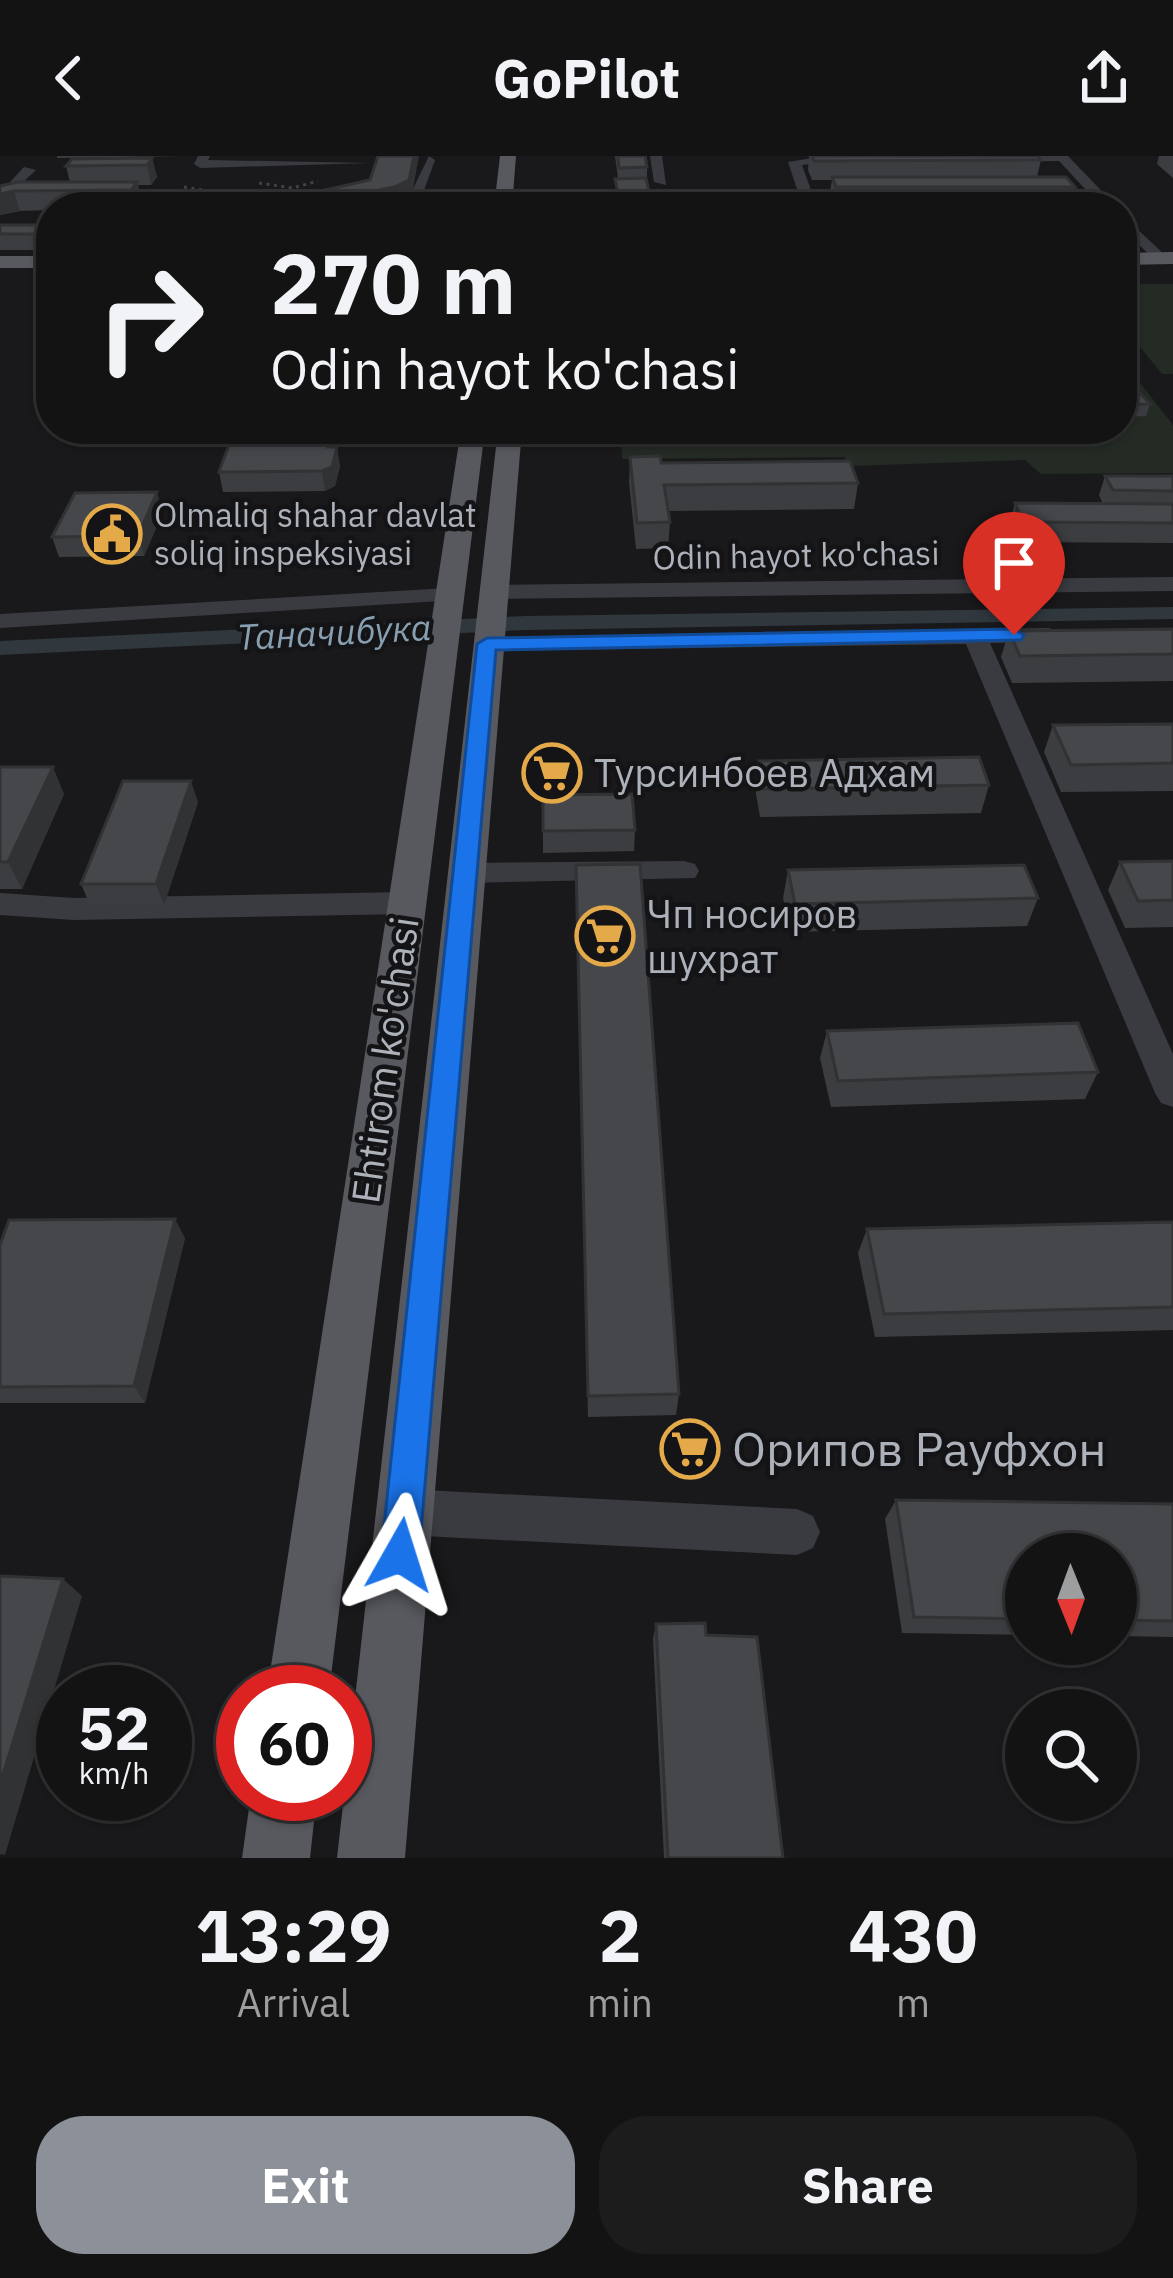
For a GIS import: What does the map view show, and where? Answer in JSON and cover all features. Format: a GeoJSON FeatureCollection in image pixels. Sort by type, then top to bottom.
{"type":"FeatureCollection","features":[{"type":"Feature","properties":{"kind":"main road"},"geometry":{"type":"LineString","coordinates":[[504,192],[508,156]]}},
{"type":"Feature","properties":{"kind":"main road"},"geometry":{"type":"LineString","coordinates":[[0,262],[36,262]]}},
{"type":"Feature","properties":{"kind":"main road","name":"Ehtirom ko'chasi"},"geometry":{"type":"LineString","coordinates":[[302,1665],[406,903],[457,622],[472,444]]}},
{"type":"Feature","properties":{"kind":"main road","name":"Ehtirom ko'chasi"},"geometry":{"type":"LineString","coordinates":[[457,622],[492,592],[508,444]]}},
{"type":"Feature","properties":{"kind":"main road","name":"Ehtirom ko'chasi"},"geometry":{"type":"LineString","coordinates":[[371,1858],[465,872],[457,622]]}},
{"type":"Feature","properties":{"kind":"main road"},"geometry":{"type":"LineString","coordinates":[[276,1858],[281,1821]]}},
{"type":"Feature","properties":{"kind":"street"},"geometry":{"type":"LineString","coordinates":[[656,156],[661,182]]}},
{"type":"Feature","properties":{"kind":"street"},"geometry":{"type":"LineString","coordinates":[[970,158],[1061,157],[1095,192]]}},
{"type":"Feature","properties":{"kind":"street"},"geometry":{"type":"LineString","coordinates":[[805,192],[794,162],[878,158]]}},
{"type":"Feature","properties":{"kind":"street"},"geometry":{"type":"LineString","coordinates":[[254,179],[181,177],[189,165],[202,160],[364,164]]}},
{"type":"Feature","properties":{"kind":"street"},"geometry":{"type":"LineString","coordinates":[[420,192],[429,160]]}},
{"type":"Feature","properties":{"kind":"street"},"geometry":{"type":"LineString","coordinates":[[3,198],[29,170]]}},
{"type":"Feature","properties":{"kind":"street"},"geometry":{"type":"LineString","coordinates":[[3,198],[25,196]]}},
{"type":"Feature","properties":{"kind":"street"},"geometry":{"type":"LineString","coordinates":[[1137,232],[1167,259]]}},
{"type":"Feature","properties":{"kind":"street","name":"Odin hayot ko'chasi"},"geometry":{"type":"LineString","coordinates":[[492,592],[1173,584]]}},
{"type":"Feature","properties":{"kind":"street"},"geometry":{"type":"LineString","coordinates":[[0,621],[457,622],[975,636],[1085,634]]}},
{"type":"Feature","properties":{"kind":"street"},"geometry":{"type":"LineString","coordinates":[[975,636],[1173,1093]]}},
{"type":"Feature","properties":{"kind":"street"},"geometry":{"type":"LineString","coordinates":[[465,872],[684,871]]}},
{"type":"Feature","properties":{"kind":"street"},"geometry":{"type":"LineString","coordinates":[[0,904],[74,909],[406,903]]}},
{"type":"Feature","properties":{"kind":"street"},"geometry":{"type":"LineString","coordinates":[[404,1512],[797,1532]]}},
{"type":"Feature","properties":{"kind":"path"},"geometry":{"type":"LineString","coordinates":[[250,192],[254,179],[293,188]]}},
{"type":"Feature","properties":{"kind":"path"},"geometry":{"type":"LineString","coordinates":[[282,192],[324,179]]}},
{"type":"Feature","properties":{"kind":"path"},"geometry":{"type":"LineString","coordinates":[[293,188],[294,192]]}},
{"type":"Feature","properties":{"kind":"shaded area"},"geometry":{"type":"Polygon","coordinates":[[[1137,284],[1173,284],[1173,374],[1162,374],[1137,343],[1137,284]]]}},
{"type":"Feature","properties":{"kind":"shaded area"},"geometry":{"type":"Polygon","coordinates":[[[1137,379],[1173,425],[1173,473],[1041,474],[1025,460],[851,466],[844,457],[622,459],[622,444],[1137,444],[1137,379]]]}},
{"type":"Feature","properties":{"kind":"building"},"geometry":{"type":"Polygon","coordinates":[[[378,156],[414,156],[409,180],[394,187],[316,192],[370,180],[378,156]]]}},
{"type":"Feature","properties":{"kind":"building"},"geometry":{"type":"Polygon","coordinates":[[[618,156],[645,156],[647,167],[619,168],[618,156]]]}},
{"type":"Feature","properties":{"kind":"building"},"geometry":{"type":"Polygon","coordinates":[[[812,156],[1038,156],[1041,160],[814,161],[812,156]]]}},
{"type":"Feature","properties":{"kind":"building"},"geometry":{"type":"Polygon","coordinates":[[[152,158],[147,165],[66,166],[72,159],[152,158]]]}},
{"type":"Feature","properties":{"kind":"building"},"geometry":{"type":"Polygon","coordinates":[[[832,177],[1066,177],[1075,187],[836,187],[832,177]]]}},
{"type":"Feature","properties":{"kind":"building"},"geometry":{"type":"Polygon","coordinates":[[[646,178],[649,192],[618,192],[615,179],[646,178]]]}},
{"type":"Feature","properties":{"kind":"building"},"geometry":{"type":"Polygon","coordinates":[[[137,182],[131,190],[0,194],[0,186],[137,182]]]}},
{"type":"Feature","properties":{"kind":"building"},"geometry":{"type":"Polygon","coordinates":[[[0,225],[36,225],[36,234],[0,234],[0,225]]]}},
{"type":"Feature","properties":{"kind":"building"},"geometry":{"type":"Polygon","coordinates":[[[1137,390],[1150,404],[1137,404],[1137,390]]]}},
{"type":"Feature","properties":{"kind":"building"},"geometry":{"type":"Polygon","coordinates":[[[229,444],[337,447],[332,467],[322,471],[219,472],[229,444]]]}},
{"type":"Feature","properties":{"kind":"building"},"geometry":{"type":"Polygon","coordinates":[[[660,456],[661,463],[850,461],[858,483],[664,485],[670,522],[637,523],[630,457],[660,456]]]}},
{"type":"Feature","properties":{"kind":"building"},"geometry":{"type":"Polygon","coordinates":[[[1105,476],[1173,476],[1173,491],[1113,490],[1105,476]]]}},
{"type":"Feature","properties":{"kind":"building"},"geometry":{"type":"Polygon","coordinates":[[[157,492],[138,536],[52,537],[75,493],[157,492]]]}},
{"type":"Feature","properties":{"kind":"building"},"geometry":{"type":"Polygon","coordinates":[[[1015,503],[1173,504],[1173,523],[1023,522],[1015,503]]]}},
{"type":"Feature","properties":{"kind":"building"},"geometry":{"type":"Polygon","coordinates":[[[1173,629],[1173,654],[1020,656],[1009,631],[1173,629]]]}},
{"type":"Feature","properties":{"kind":"building"},"geometry":{"type":"Polygon","coordinates":[[[1173,724],[1173,763],[1071,765],[1053,725],[1173,724]]]}},
{"type":"Feature","properties":{"kind":"building"},"geometry":{"type":"Polygon","coordinates":[[[979,757],[989,785],[764,789],[759,761],[979,757]]]}},
{"type":"Feature","properties":{"kind":"building"},"geometry":{"type":"Polygon","coordinates":[[[0,767],[53,767],[8,862],[0,862],[0,767]]]}},
{"type":"Feature","properties":{"kind":"building"},"geometry":{"type":"Polygon","coordinates":[[[123,781],[191,781],[156,884],[81,884],[123,781]]]}},
{"type":"Feature","properties":{"kind":"building"},"geometry":{"type":"Polygon","coordinates":[[[632,794],[635,830],[543,831],[543,795],[632,794]]]}},
{"type":"Feature","properties":{"kind":"building"},"geometry":{"type":"Polygon","coordinates":[[[1173,861],[1173,900],[1138,901],[1120,862],[1173,861]]]}},
{"type":"Feature","properties":{"kind":"building"},"geometry":{"type":"Polygon","coordinates":[[[640,864],[679,1394],[588,1396],[576,865],[640,864]]]}},
{"type":"Feature","properties":{"kind":"building"},"geometry":{"type":"Polygon","coordinates":[[[1024,865],[1038,898],[795,904],[788,870],[1024,865]]]}},
{"type":"Feature","properties":{"kind":"building"},"geometry":{"type":"Polygon","coordinates":[[[1078,1023],[1098,1072],[838,1081],[827,1031],[1078,1023]]]}},
{"type":"Feature","properties":{"kind":"building"},"geometry":{"type":"Polygon","coordinates":[[[175,1219],[134,1386],[0,1387],[0,1245],[9,1220],[175,1219]]]}},
{"type":"Feature","properties":{"kind":"building"},"geometry":{"type":"Polygon","coordinates":[[[1173,1222],[1173,1307],[884,1314],[867,1229],[1173,1222]]]}},
{"type":"Feature","properties":{"kind":"building"},"geometry":{"type":"Polygon","coordinates":[[[896,1500],[1173,1504],[1173,1621],[1137,1620],[1137,1533],[1005,1533],[1005,1619],[914,1617],[896,1500]]]}},
{"type":"Feature","properties":{"kind":"building"},"geometry":{"type":"Polygon","coordinates":[[[0,1576],[63,1579],[36,1665],[0,1784],[0,1576]]]}},
{"type":"Feature","properties":{"kind":"building"},"geometry":{"type":"Polygon","coordinates":[[[705,1623],[706,1635],[757,1637],[783,1858],[668,1858],[656,1624],[705,1623]]]}},
{"type":"Feature","properties":{"kind":"waterway","name":"Таначибука"},"geometry":{"type":"LineString","coordinates":[[0,648],[526,623],[1173,613]]}},
{"type":"Feature","properties":{"kind":"place","name":"Olmaliq shahar davlat soliq inspeksiyasi"},"geometry":{"type":"Point","coordinates":[112,534]}},
{"type":"Feature","properties":{"kind":"place","name":"Турсинбоев Адхам"},"geometry":{"type":"Point","coordinates":[552,773]}},
{"type":"Feature","properties":{"kind":"place","name":"Чп носиров шухрат"},"geometry":{"type":"Point","coordinates":[605,936]}},
{"type":"Feature","properties":{"kind":"place","name":"Орипов Рауфхон"},"geometry":{"type":"Point","coordinates":[690,1449]}},
{"type":"Feature","properties":{"kind":"route"},"geometry":{"type":"LineString","coordinates":[[400,1555],[487,644],[1014,635]]}}]}
